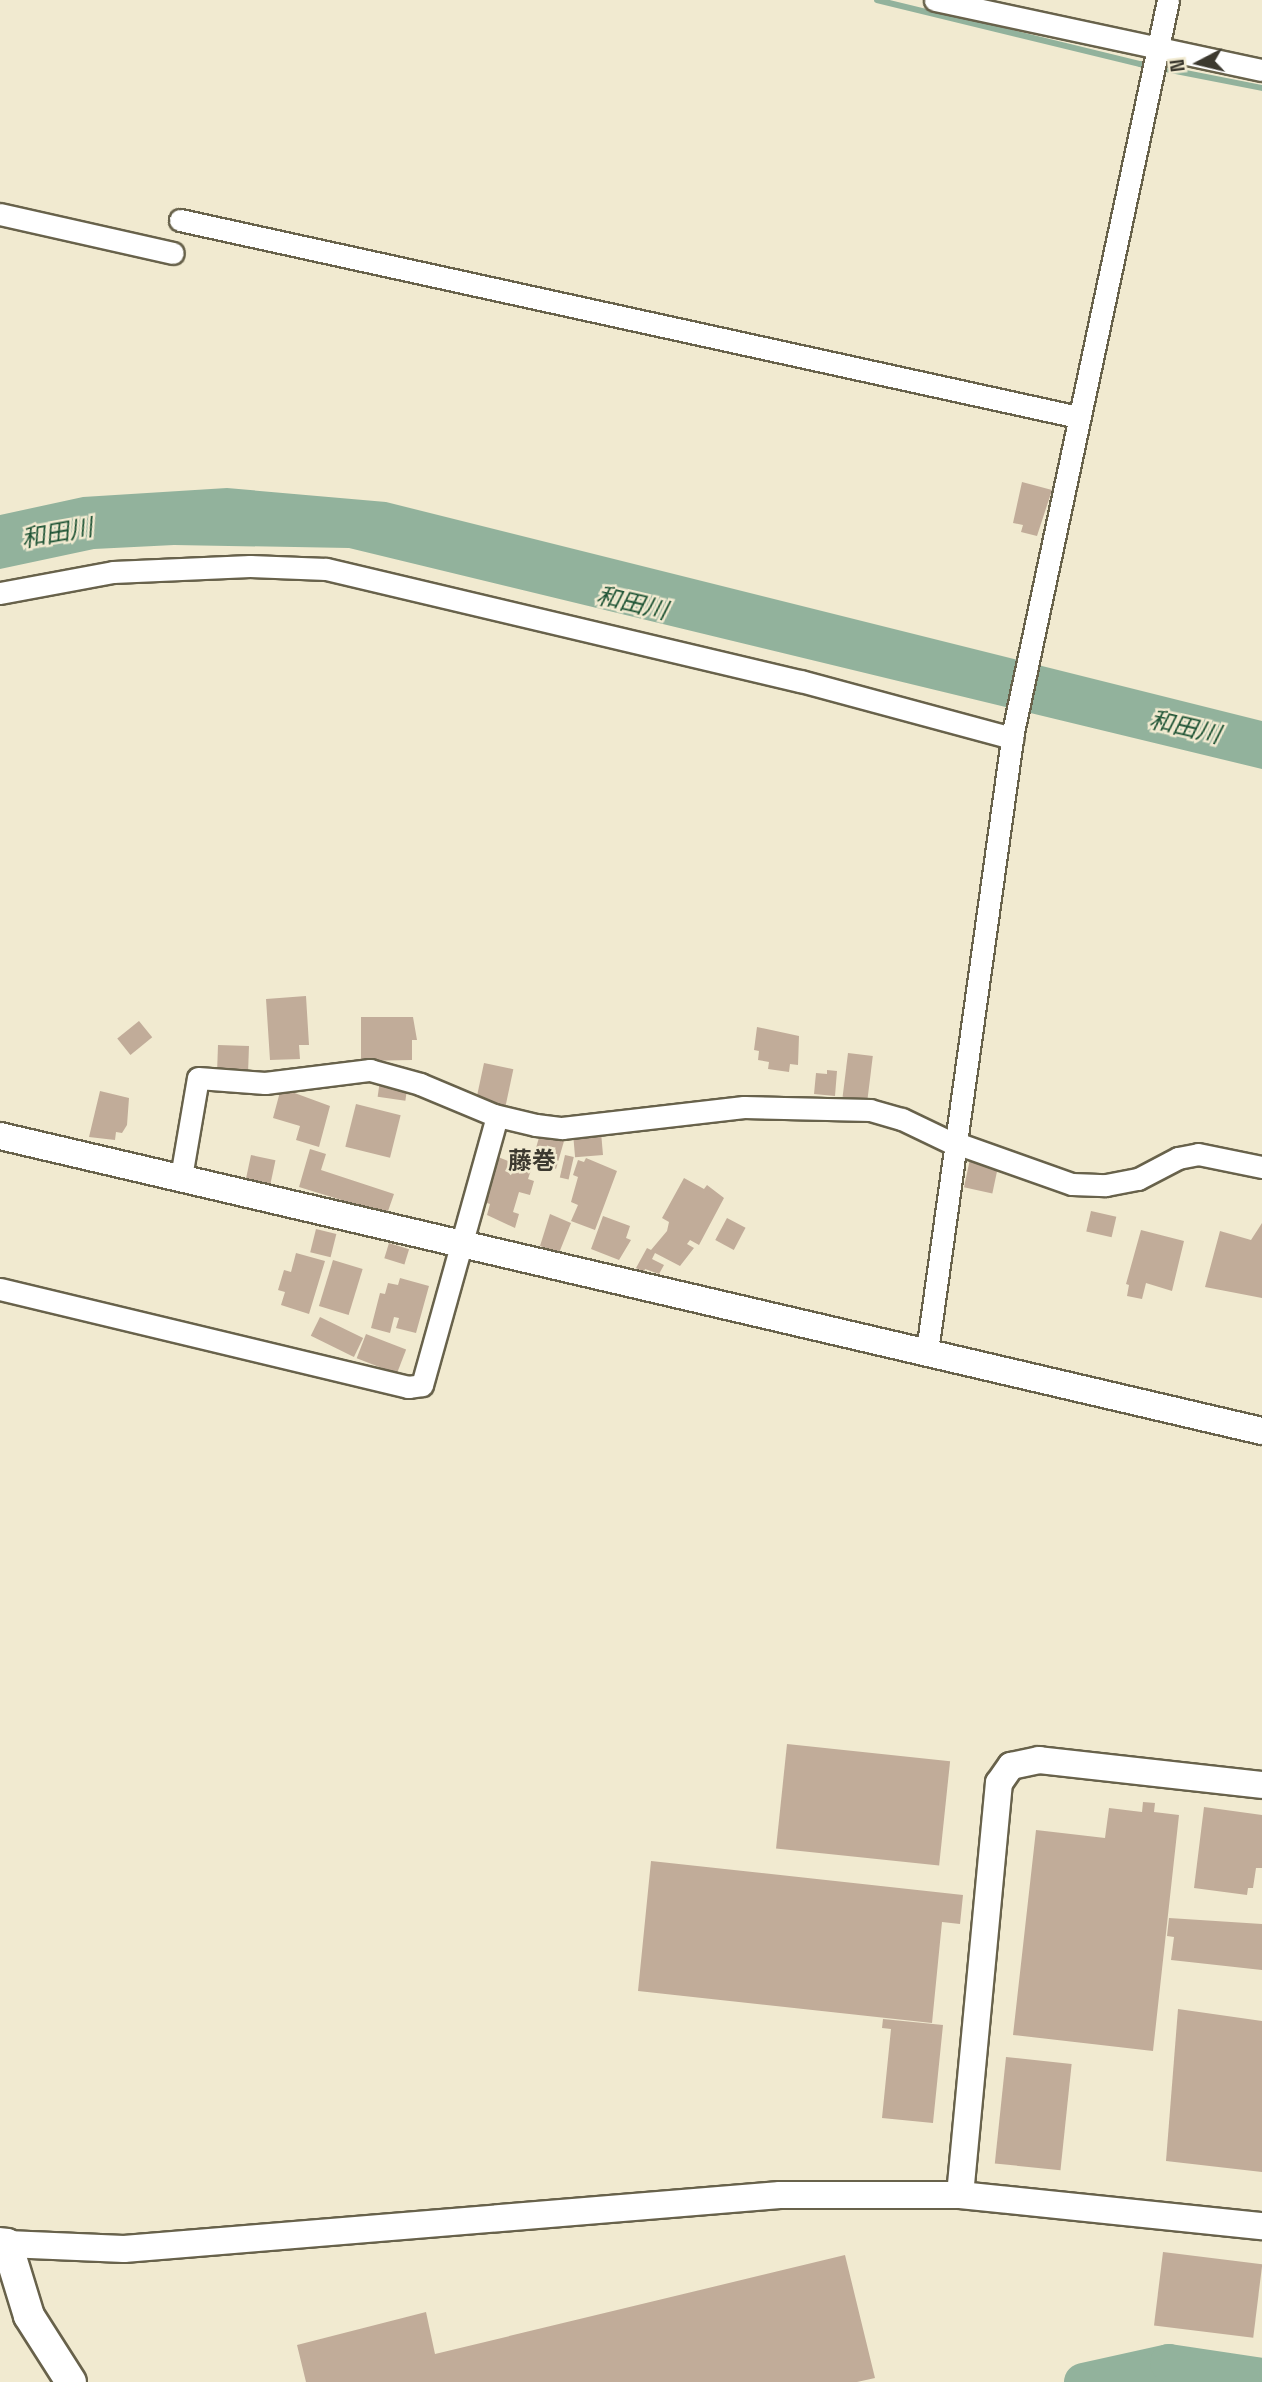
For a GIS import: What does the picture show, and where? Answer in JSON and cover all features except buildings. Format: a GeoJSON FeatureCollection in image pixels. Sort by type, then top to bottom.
{"type":"FeatureCollection","features":[{"type":"Feature","properties":{"kind":"main road"},"geometry":{"type":"LineString","coordinates":[[3,2244],[29,2316],[71,2382]]}},
{"type":"Feature","properties":{"kind":"street"},"geometry":{"type":"LineString","coordinates":[[935,0],[1262,70]]}},
{"type":"Feature","properties":{"kind":"street"},"geometry":{"type":"LineString","coordinates":[[927,1351],[1013,735],[1168,0]]}},
{"type":"Feature","properties":{"kind":"street"},"geometry":{"type":"LineString","coordinates":[[0,214],[173,253]]}},
{"type":"Feature","properties":{"kind":"street"},"geometry":{"type":"LineString","coordinates":[[180,220],[1078,417]]}},
{"type":"Feature","properties":{"kind":"street"},"geometry":{"type":"LineString","coordinates":[[0,593],[113,572],[250,566],[326,569],[801,681],[1013,735]]}},
{"type":"Feature","properties":{"kind":"street"},"geometry":{"type":"LineString","coordinates":[[181,1177],[198,1079],[265,1083],[370,1070],[420,1084],[497,1116],[562,1128],[744,1107],[870,1110],[902,1119],[956,1144],[1072,1184],[1106,1185],[1138,1179],[1178,1158],[1198,1154],[1262,1167]]}},
{"type":"Feature","properties":{"kind":"street"},"geometry":{"type":"LineString","coordinates":[[0,1289],[408,1387],[422,1385],[429,1370],[460,1244],[497,1116]]}},
{"type":"Feature","properties":{"kind":"street"},"geometry":{"type":"LineString","coordinates":[[0,1136],[1262,1431]]}},
{"type":"Feature","properties":{"kind":"street"},"geometry":{"type":"LineString","coordinates":[[960,2195],[999,1783],[1011,1766],[1039,1760],[1262,1785]]}},
{"type":"Feature","properties":{"kind":"street"},"geometry":{"type":"LineString","coordinates":[[3,2244],[124,2249],[780,2195],[960,2195],[1262,2226]]}},
{"type":"Feature","properties":{"kind":"water","name":"和田川"},"geometry":{"type":"Polygon","coordinates":[[[227,488],[386,502],[1262,721],[1262,769],[349,548],[174,545],[94,549],[0,569],[0,515],[83,497],[227,488]]]}},
{"type":"Feature","properties":{"kind":"waterway"},"geometry":{"type":"LineString","coordinates":[[877,0],[1140,64],[1262,88]]}},
{"type":"Feature","properties":{"kind":"waterway"},"geometry":{"type":"LineString","coordinates":[[1083,2382],[1169,2363],[1262,2377]]}},
{"type":"Feature","properties":{"kind":"district","name":"藤巻"},"geometry":{"type":"Point","coordinates":[532,1161]}}]}
